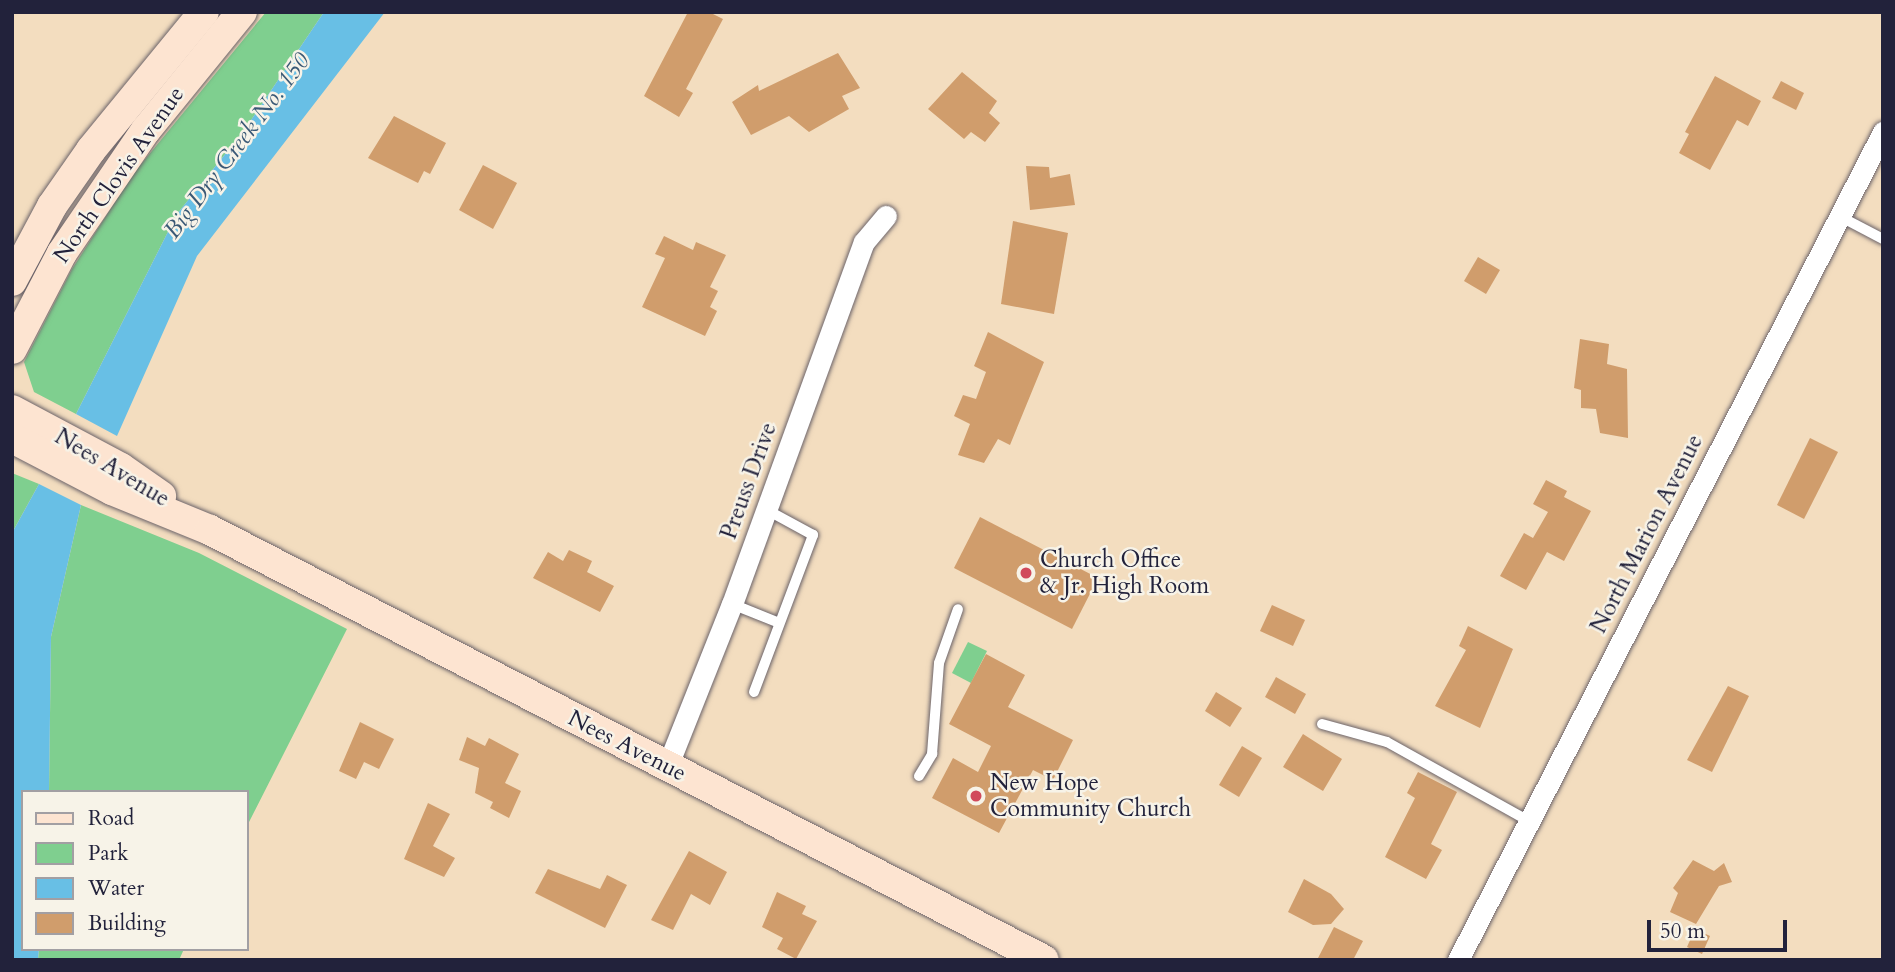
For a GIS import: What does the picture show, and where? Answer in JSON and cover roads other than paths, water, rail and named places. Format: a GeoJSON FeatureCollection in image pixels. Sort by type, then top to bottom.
{"type":"FeatureCollection","features":[{"type":"Feature","properties":{"kind":"main road","name":"North Clovis Avenue"},"geometry":{"type":"LineString","coordinates":[[12,281],[52,206],[91,150],[204,12]]}},
{"type":"Feature","properties":{"kind":"main road","name":"North Clovis Avenue"},"geometry":{"type":"LineString","coordinates":[[12,349],[62,253],[138,141],[242,12]]}},
{"type":"Feature","properties":{"kind":"main road","name":"Nees Avenue"},"geometry":{"type":"LineString","coordinates":[[12,410],[121,468],[210,530]]}},
{"type":"Feature","properties":{"kind":"main road","name":"Nees Avenue"},"geometry":{"type":"LineString","coordinates":[[12,439],[112,490],[210,530],[1044,960]]}},
{"type":"Feature","properties":{"kind":"street","name":"North Marion Avenue"},"geometry":{"type":"LineString","coordinates":[[1458,960],[1883,132]]}},
{"type":"Feature","properties":{"kind":"street","name":"Preuss Drive"},"geometry":{"type":"LineString","coordinates":[[667,767],[732,604],[864,242],[886,216]]}},
{"type":"Feature","properties":{"kind":"lane"},"geometry":{"type":"LineString","coordinates":[[1839,216],[1883,239]]}},
{"type":"Feature","properties":{"kind":"lane"},"geometry":{"type":"LineString","coordinates":[[754,692],[777,622],[813,535],[766,510]]}},
{"type":"Feature","properties":{"kind":"lane"},"geometry":{"type":"LineString","coordinates":[[732,604],[777,622]]}},
{"type":"Feature","properties":{"kind":"lane"},"geometry":{"type":"LineString","coordinates":[[919,776],[932,754],[939,663],[958,609]]}},
{"type":"Feature","properties":{"kind":"lane"},"geometry":{"type":"LineString","coordinates":[[1322,724],[1387,742],[1529,821]]}},
{"type":"Feature","properties":{"kind":"water","name":"Big Dry Creek No. 150"},"geometry":{"type":"Polygon","coordinates":[[[324,12],[385,12],[197,256],[117,436],[76,414],[177,214],[243,132],[324,12]]]}},
{"type":"Feature","properties":{"kind":"water"},"geometry":{"type":"Polygon","coordinates":[[[39,484],[81,505],[51,637],[49,790],[21,790],[21,951],[39,951],[38,959],[12,960],[12,533],[39,484]]]}},
{"type":"Feature","properties":{"kind":"place","name":"Church Office & Jr. High Room"},"geometry":{"type":"Point","coordinates":[1026,573]}},
{"type":"Feature","properties":{"kind":"place","name":"New Hope Community Church"},"geometry":{"type":"Point","coordinates":[976,796]}}]}
